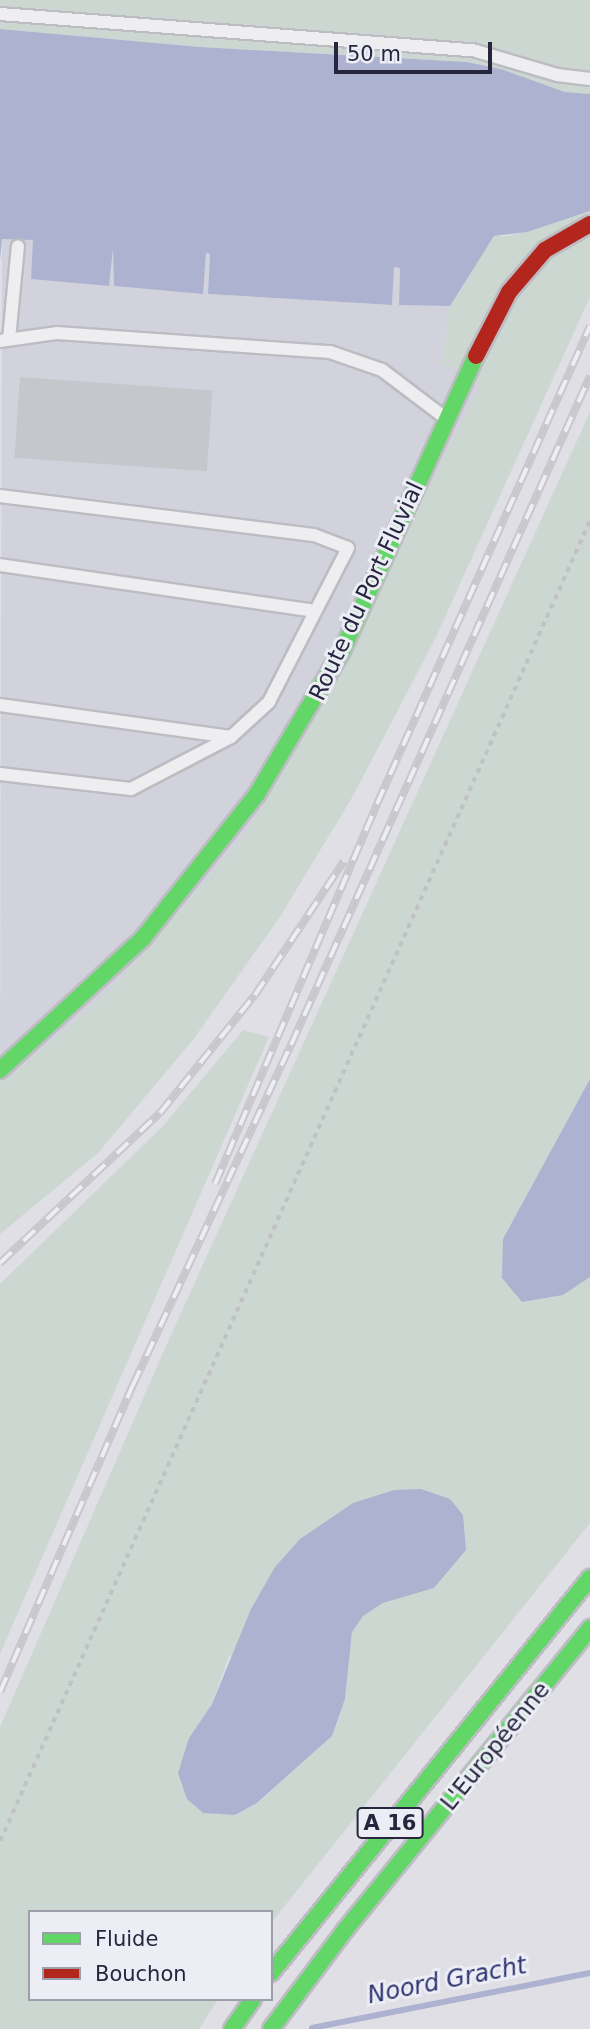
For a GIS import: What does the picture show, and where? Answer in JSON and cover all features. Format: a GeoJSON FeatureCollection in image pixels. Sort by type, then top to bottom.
{"type":"FeatureCollection","features":[{"type":"Feature","properties":{"kind":"main road","name":"Route du Port Fluvial"},"geometry":{"type":"LineString","coordinates":[[0,1070],[136,946],[257,794],[347,641],[444,418],[525,269],[555,242],[590,224]]}},
{"type":"Feature","properties":{"kind":"main road","name":"L'Européenne"},"geometry":{"type":"LineString","coordinates":[[273,1971],[590,1578]]}},
{"type":"Feature","properties":{"kind":"main road","name":"L'Européenne"},"geometry":{"type":"LineString","coordinates":[[271,2029],[358,1913],[590,1628]]}},
{"type":"Feature","properties":{"kind":"main road"},"geometry":{"type":"LineString","coordinates":[[232,2029],[252,2001]]}},
{"type":"Feature","properties":{"kind":"lane"},"geometry":{"type":"LineString","coordinates":[[0,14],[477,51],[557,75],[590,79]]}},
{"type":"Feature","properties":{"kind":"lane"},"geometry":{"type":"LineString","coordinates":[[18,246],[5,340],[57,333],[330,352],[382,370],[444,418]]}},
{"type":"Feature","properties":{"kind":"lane"},"geometry":{"type":"LineString","coordinates":[[0,496],[322,537],[348,548],[269,702],[253,722],[231,737],[131,789],[0,774]]}},
{"type":"Feature","properties":{"kind":"lane"},"geometry":{"type":"LineString","coordinates":[[0,565],[315,611]]}},
{"type":"Feature","properties":{"kind":"lane"},"geometry":{"type":"LineString","coordinates":[[0,705],[231,737]]}},
{"type":"Feature","properties":{"kind":"path"},"geometry":{"type":"LineString","coordinates":[[0,1841],[590,520]]}},
{"type":"Feature","properties":{"kind":"shaded area"},"geometry":{"type":"Polygon","coordinates":[[[0,0],[590,0],[590,94],[565,92],[501,69],[467,62],[200,47],[0,29],[0,0]]]}},
{"type":"Feature","properties":{"kind":"shaded area"},"geometry":{"type":"Polygon","coordinates":[[[590,211],[590,297],[436,637],[353,796],[278,920],[192,1041],[98,1153],[0,1234],[0,1084],[111,990],[250,829],[481,386],[442,363],[450,306],[494,236],[509,236],[590,211]]]}},
{"type":"Feature","properties":{"kind":"shaded area"},"geometry":{"type":"Polygon","coordinates":[[[2,239],[34,240],[31,279],[113,248],[114,286],[202,294],[205,253],[210,254],[209,294],[392,305],[394,267],[400,267],[399,305],[450,306],[442,362],[482,386],[250,829],[111,990],[0,1084],[2,239]]]}},
{"type":"Feature","properties":{"kind":"shaded area"},"geometry":{"type":"Polygon","coordinates":[[[590,412],[590,1523],[273,1920],[273,1910],[28,1910],[28,2001],[217,2001],[199,2029],[0,2029],[0,1727],[166,1346],[590,412]],[[466,1550],[229,1656],[212,1704],[189,1738],[235,1815],[258,1803],[332,1736],[345,1699],[352,1632],[363,1616],[383,1603],[434,1588],[466,1550]]]}},
{"type":"Feature","properties":{"kind":"shaded area"},"geometry":{"type":"Polygon","coordinates":[[[243,1030],[269,1037],[0,1654],[0,1284],[163,1126],[243,1030]]]}},
{"type":"Feature","properties":{"kind":"water"},"geometry":{"type":"Polygon","coordinates":[[[0,29],[200,47],[467,62],[501,69],[565,92],[590,94],[590,211],[527,232],[494,236],[450,306],[399,305],[400,268],[394,267],[392,305],[208,294],[210,254],[206,253],[203,294],[114,286],[113,248],[109,286],[31,279],[33,240],[2,239],[0,260],[0,29]]]}},
{"type":"Feature","properties":{"kind":"water"},"geometry":{"type":"Polygon","coordinates":[[[590,1079],[590,1277],[563,1295],[522,1302],[502,1278],[503,1239],[590,1079]]]}},
{"type":"Feature","properties":{"kind":"water"},"geometry":{"type":"Polygon","coordinates":[[[421,1489],[450,1499],[463,1515],[466,1550],[434,1588],[383,1603],[363,1616],[352,1632],[345,1699],[332,1736],[257,1803],[235,1815],[203,1813],[187,1799],[178,1773],[189,1738],[212,1704],[251,1609],[275,1567],[300,1539],[353,1503],[394,1490],[421,1489]]]}},
{"type":"Feature","properties":{"kind":"building"},"geometry":{"type":"Polygon","coordinates":[[[20,377],[213,390],[207,471],[14,458],[20,377]]]}},
{"type":"Feature","properties":{"kind":"waterway","name":"Noord Gracht"},"geometry":{"type":"LineString","coordinates":[[312,2028],[590,1973]]}},
{"type":"Feature","properties":{"kind":"railway"},"geometry":{"type":"LineString","coordinates":[[215,1184],[377,804],[590,326]]}},
{"type":"Feature","properties":{"kind":"railway"},"geometry":{"type":"LineString","coordinates":[[0,1692],[133,1385],[291,1045],[590,376]]}},
{"type":"Feature","properties":{"kind":"railway"},"geometry":{"type":"LineString","coordinates":[[0,1263],[160,1113],[255,995],[344,861]]}},
{"type":"Feature","properties":{"kind":"traffic: fast"},"geometry":{"type":"LineString","coordinates":[[0,1070],[143,938],[257,794],[342,651],[476,356]]}},
{"type":"Feature","properties":{"kind":"traffic: fast"},"geometry":{"type":"LineString","coordinates":[[273,1971],[590,1578]]}},
{"type":"Feature","properties":{"kind":"traffic: fast"},"geometry":{"type":"LineString","coordinates":[[271,2029],[345,1930],[590,1628]]}},
{"type":"Feature","properties":{"kind":"traffic: fast"},"geometry":{"type":"LineString","coordinates":[[232,2029],[252,2001]]}},
{"type":"Feature","properties":{"kind":"traffic: jam"},"geometry":{"type":"LineString","coordinates":[[476,356],[509,292],[545,250],[590,224]]}}]}
